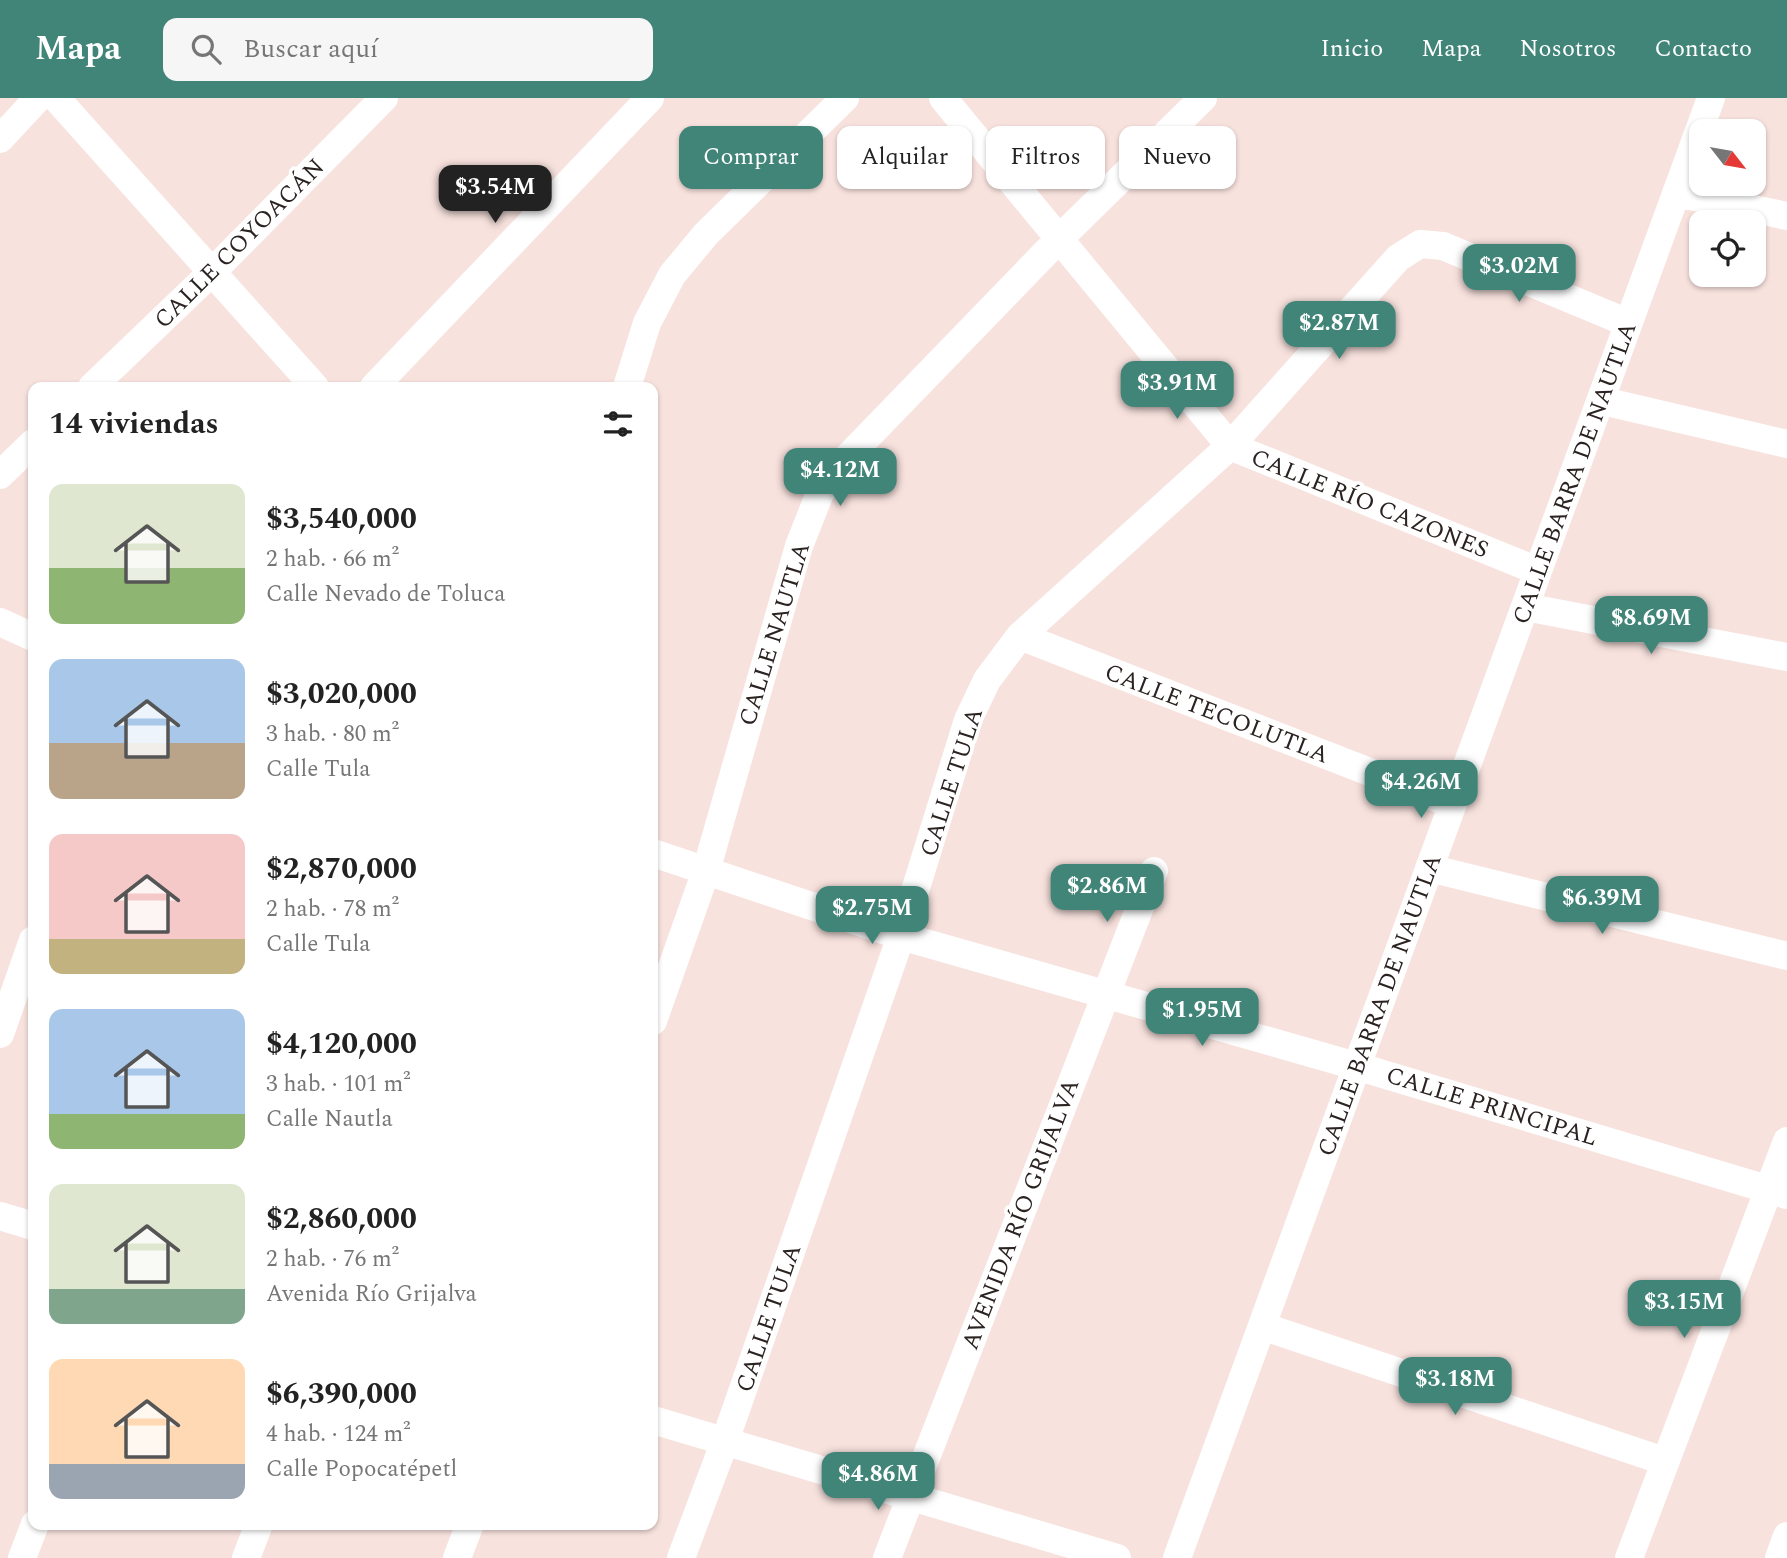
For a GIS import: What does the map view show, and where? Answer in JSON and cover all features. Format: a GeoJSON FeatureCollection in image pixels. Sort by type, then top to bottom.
{"type":"FeatureCollection","features":[{"type":"Feature","properties":{"kind":"street"},"geometry":{"type":"LineString","coordinates":[[0,139],[38,98]]}},
{"type":"Feature","properties":{"kind":"street"},"geometry":{"type":"LineString","coordinates":[[56,98],[214,271],[311,382]]}},
{"type":"Feature","properties":{"kind":"street","name":"CALLE COYOACÁN"},"geometry":{"type":"LineString","coordinates":[[97,382],[214,271],[384,98]]}},
{"type":"Feature","properties":{"kind":"street"},"geometry":{"type":"LineString","coordinates":[[379,382],[650,98]]}},
{"type":"Feature","properties":{"kind":"street"},"geometry":{"type":"LineString","coordinates":[[629,382],[647,323],[672,275],[706,234],[845,98]]}},
{"type":"Feature","properties":{"kind":"street","name":"CALLE RÍO CAZONES"},"geometry":{"type":"LineString","coordinates":[[943,98],[1230,446],[1538,571]]}},
{"type":"Feature","properties":{"kind":"street","name":"CALLE NAUTLA"},"geometry":{"type":"LineString","coordinates":[[658,1007],[706,871],[799,546],[820,493],[845,460],[1058,240],[1203,98]]}},
{"type":"Feature","properties":{"kind":"street","name":"CALLE BARRA DE NAUTLA"},"geometry":{"type":"LineString","coordinates":[[1177,1558],[1452,804],[1603,401],[1628,323],[1711,98]]}},
{"type":"Feature","properties":{"kind":"street"},"geometry":{"type":"LineString","coordinates":[[1676,192],[1787,216]]}},
{"type":"Feature","properties":{"kind":"street","name":"CALLE TULA"},"geometry":{"type":"LineString","coordinates":[[681,1558],[725,1441],[901,936],[968,720],[987,680],[1020,636],[1230,446],[1398,258],[1420,244],[1443,246],[1628,323]]}},
{"type":"Feature","properties":{"kind":"street"},"geometry":{"type":"LineString","coordinates":[[1603,401],[1787,444]]}},
{"type":"Feature","properties":{"kind":"street"},"geometry":{"type":"LineString","coordinates":[[0,475],[28,448]]}},
{"type":"Feature","properties":{"kind":"street"},"geometry":{"type":"LineString","coordinates":[[1525,607],[1787,657]]}},
{"type":"Feature","properties":{"kind":"street"},"geometry":{"type":"LineString","coordinates":[[0,622],[28,635]]}},
{"type":"Feature","properties":{"kind":"street","name":"CALLE TECOLUTLA"},"geometry":{"type":"LineString","coordinates":[[1020,636],[1452,804]]}},
{"type":"Feature","properties":{"kind":"street","name":"CALLE PRINCIPAL"},"geometry":{"type":"LineString","coordinates":[[658,855],[901,936],[1356,1066],[1778,1192]]}},
{"type":"Feature","properties":{"kind":"street"},"geometry":{"type":"LineString","coordinates":[[1429,868],[1787,956]]}},
{"type":"Feature","properties":{"kind":"street","name":"AVENIDA RÍO GRIJALVA"},"geometry":{"type":"LineString","coordinates":[[887,1558],[1154,871]]}},
{"type":"Feature","properties":{"kind":"street"},"geometry":{"type":"LineString","coordinates":[[0,1034],[28,954]]}},
{"type":"Feature","properties":{"kind":"street"},"geometry":{"type":"LineString","coordinates":[[1629,1558],[1664,1461],[1778,1192],[1787,1141]]}},
{"type":"Feature","properties":{"kind":"street"},"geometry":{"type":"LineString","coordinates":[[0,1216],[28,1224]]}},
{"type":"Feature","properties":{"kind":"street"},"geometry":{"type":"LineString","coordinates":[[1262,1326],[1664,1461]]}},
{"type":"Feature","properties":{"kind":"street"},"geometry":{"type":"LineString","coordinates":[[658,1421],[911,1496],[1088,1554],[1117,1558]]}},
{"type":"Feature","properties":{"kind":"street"},"geometry":{"type":"LineString","coordinates":[[22,1558],[33,1530]]}},
{"type":"Feature","properties":{"kind":"street"},"geometry":{"type":"LineString","coordinates":[[246,1558],[257,1530]]}},
{"type":"Feature","properties":{"kind":"street"},"geometry":{"type":"LineString","coordinates":[[457,1558],[468,1530]]}},
{"type":"Feature","properties":{"kind":"street"},"geometry":{"type":"LineString","coordinates":[[1779,1558],[1787,1536]]}}]}
